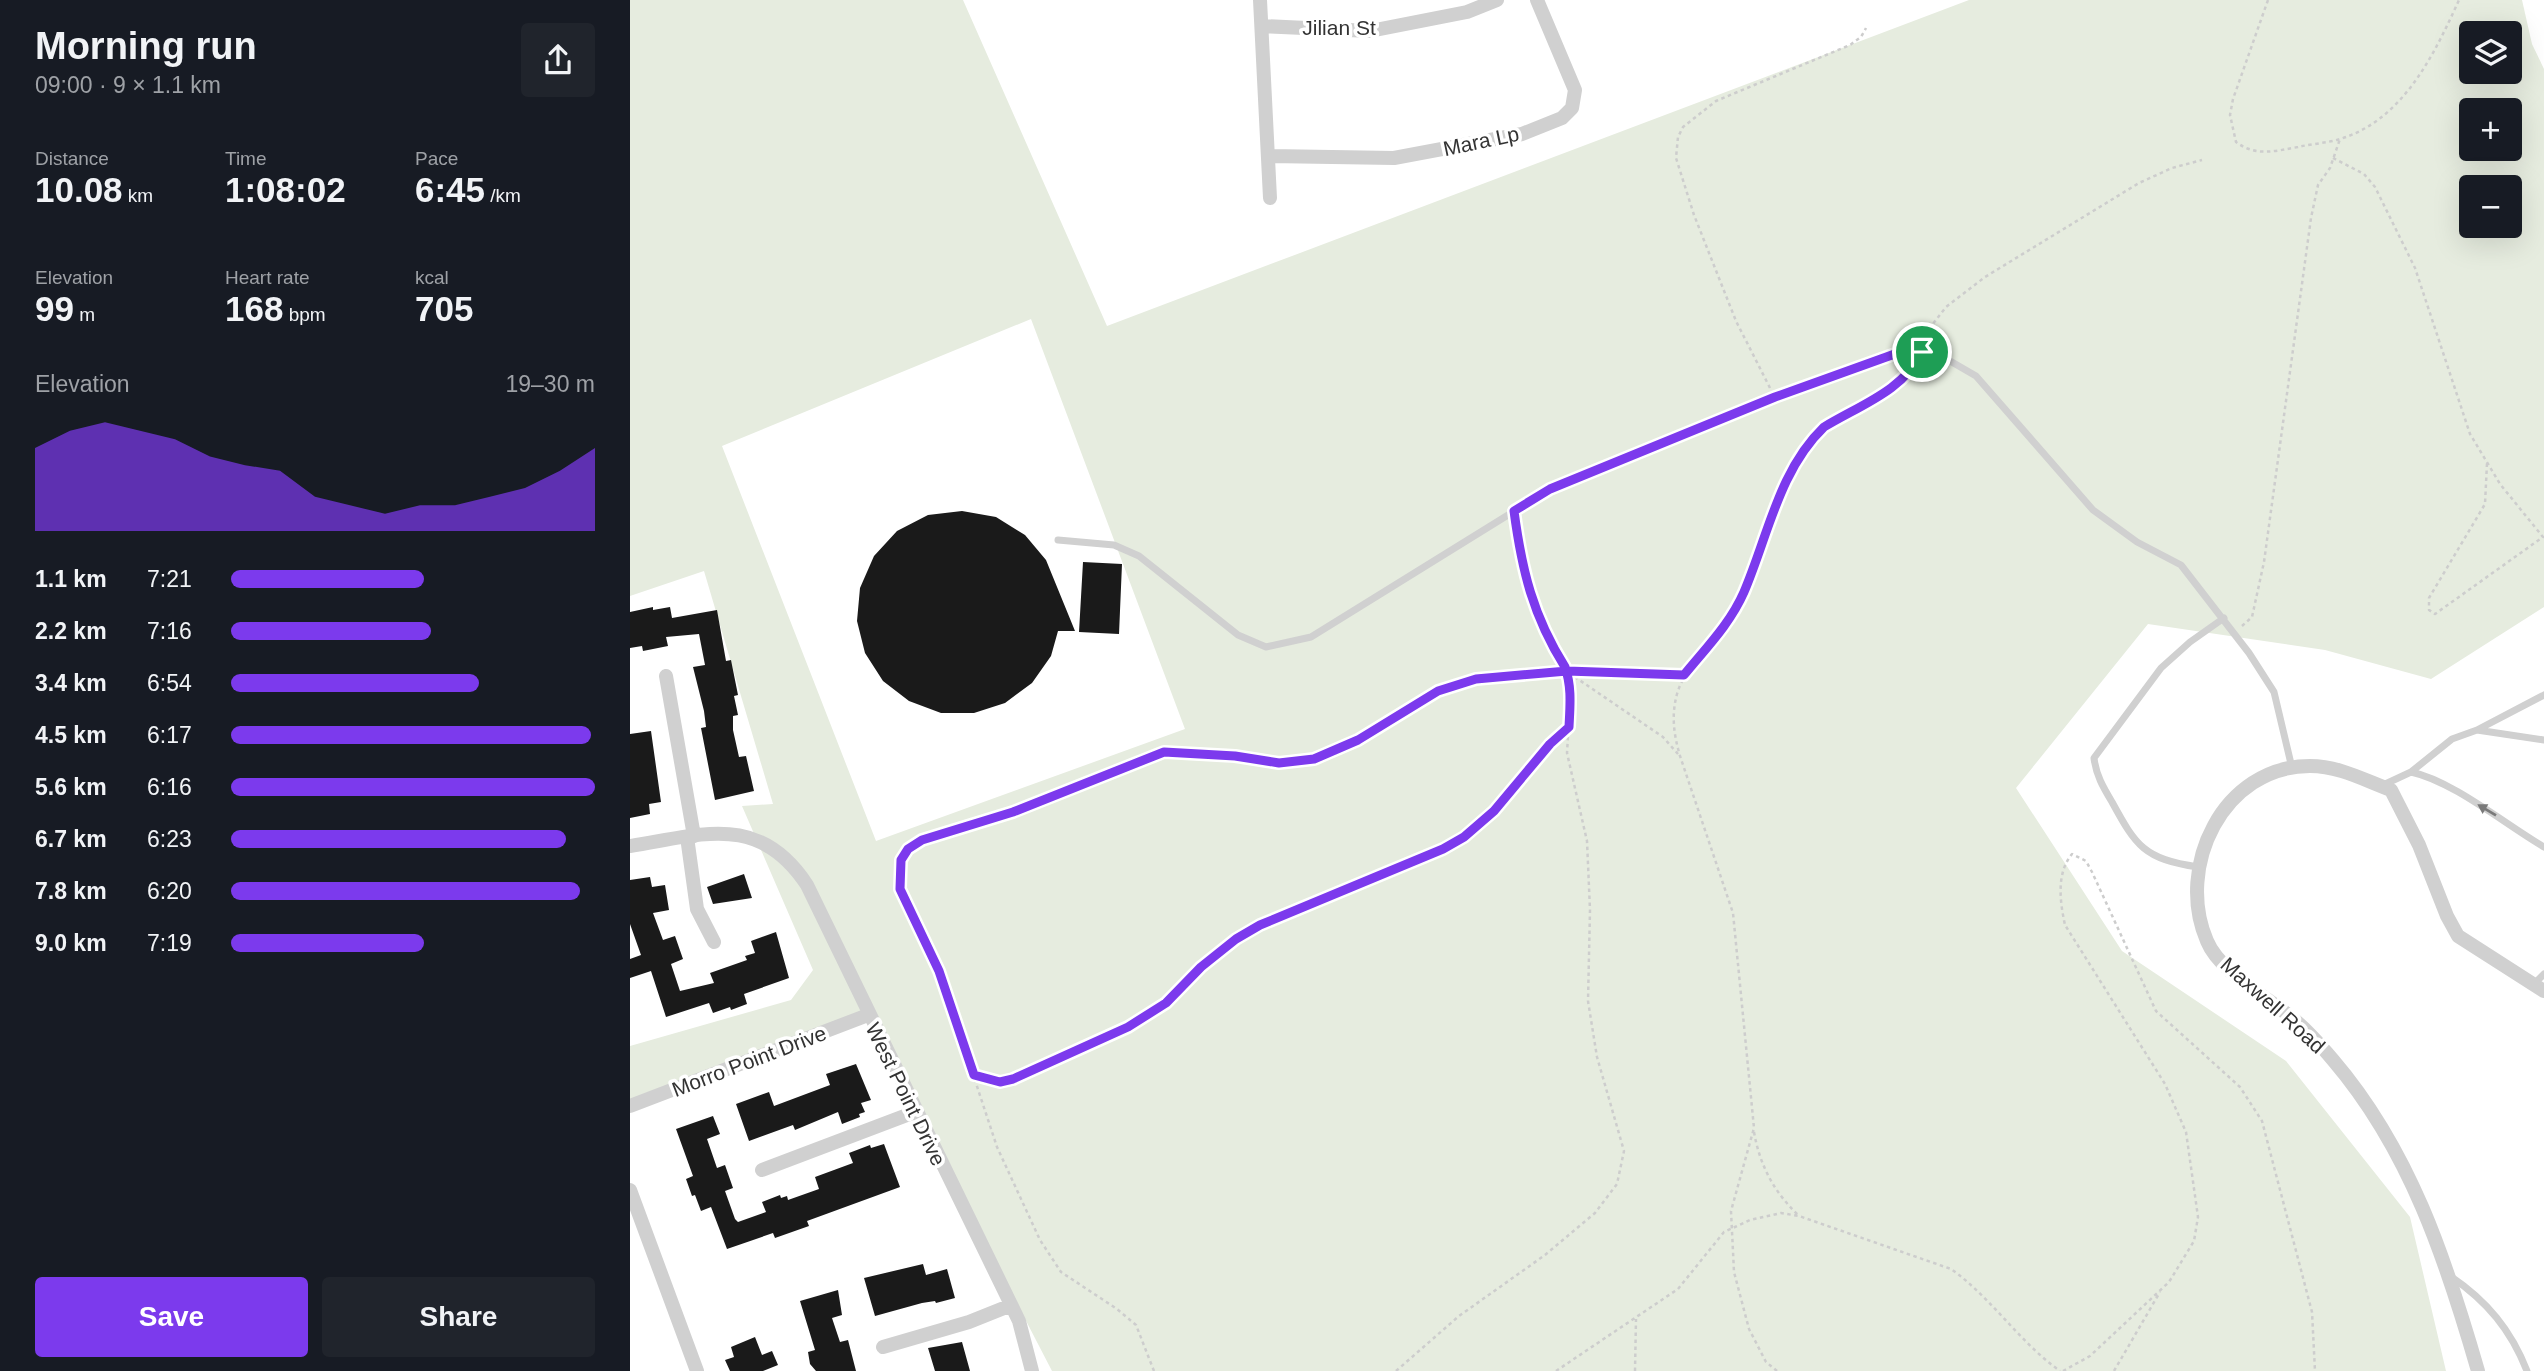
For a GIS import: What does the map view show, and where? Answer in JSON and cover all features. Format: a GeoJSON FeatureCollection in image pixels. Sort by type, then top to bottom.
{"type":"FeatureCollection","features":[{"type":"Feature","properties":{"kind":"street"},"geometry":{"type":"LineString","coordinates":[[1260,0],[1270,198]]}},
{"type":"Feature","properties":{"kind":"street","name":"Jilian St"},"geometry":{"type":"LineString","coordinates":[[1262,26],[1370,31],[1467,12],[1497,0]]}},
{"type":"Feature","properties":{"kind":"street","name":"Mara Lp"},"geometry":{"type":"LineString","coordinates":[[1268,156],[1394,158],[1522,134],[1562,118],[1573,106],[1575,90],[1537,0]]}},
{"type":"Feature","properties":{"kind":"street"},"geometry":{"type":"LineString","coordinates":[[666,676],[691,837],[697,908],[713,942]]}},
{"type":"Feature","properties":{"kind":"street","name":"Maxwell Road"},"geometry":{"type":"LineString","coordinates":[[2477,1371],[2450,1276],[2412,1182],[2385,1130],[2349,1081],[2298,1023],[2232,971],[2208,945],[2201,926],[2195,880],[2200,853],[2220,812],[2252,784],[2276,772],[2333,767],[2390,790],[2420,845],[2447,916],[2458,936],[2541,983]]}},
{"type":"Feature","properties":{"kind":"street","name":"West Point Drive"},"geometry":{"type":"LineString","coordinates":[[691,837],[726,833],[753,837],[792,863],[807,885],[1009,1306],[1019,1321],[1032,1371]]}},
{"type":"Feature","properties":{"kind":"street"},"geometry":{"type":"LineString","coordinates":[[630,845],[691,837]]}},
{"type":"Feature","properties":{"kind":"street","name":"Morro Point Drive"},"geometry":{"type":"LineString","coordinates":[[630,1106],[868,1015]]}},
{"type":"Feature","properties":{"kind":"street"},"geometry":{"type":"LineString","coordinates":[[762,1170],[915,1112]]}},
{"type":"Feature","properties":{"kind":"street"},"geometry":{"type":"LineString","coordinates":[[630,1190],[635,1224],[697,1371]]}},
{"type":"Feature","properties":{"kind":"street"},"geometry":{"type":"LineString","coordinates":[[883,1348],[969,1322],[1009,1306]]}},
{"type":"Feature","properties":{"kind":"lane"},"geometry":{"type":"LineString","coordinates":[[1058,540],[1115,545],[1139,556],[1238,635],[1266,647],[1311,638],[1550,489],[1775,397],[1903,351],[1938,354],[1976,376],[2093,510],[2137,541],[2181,565],[2235,633],[2274,692],[2292,769]]}},
{"type":"Feature","properties":{"kind":"lane"},"geometry":{"type":"LineString","coordinates":[[2198,867],[2156,856],[2133,839],[2095,774],[2094,758],[2161,668],[2190,642],[2224,618]]}},
{"type":"Feature","properties":{"kind":"lane"},"geometry":{"type":"LineString","coordinates":[[2380,786],[2411,772],[2452,739],[2477,730],[2544,695]]}},
{"type":"Feature","properties":{"kind":"lane"},"geometry":{"type":"LineString","coordinates":[[2477,730],[2544,740]]}},
{"type":"Feature","properties":{"kind":"lane"},"geometry":{"type":"LineString","coordinates":[[2411,772],[2424,775],[2487,809],[2544,847]]}},
{"type":"Feature","properties":{"kind":"lane"},"geometry":{"type":"LineString","coordinates":[[2450,1276],[2472,1291],[2504,1325],[2527,1371]]}},
{"type":"Feature","properties":{"kind":"path"},"geometry":{"type":"LineString","coordinates":[[2268,0],[2233,99],[2230,115],[2236,142],[2260,153],[2340,139],[2362,130],[2391,110],[2420,77],[2459,0]]}},
{"type":"Feature","properties":{"kind":"path"},"geometry":{"type":"LineString","coordinates":[[1775,397],[1736,321],[1694,215],[1676,158],[1678,137],[1683,127],[1708,106],[1850,45],[1861,37],[1866,28]]}},
{"type":"Feature","properties":{"kind":"path"},"geometry":{"type":"LineString","coordinates":[[2235,633],[2252,617],[2264,562],[2311,218],[2318,185],[2340,139]]}},
{"type":"Feature","properties":{"kind":"path"},"geometry":{"type":"LineString","coordinates":[[2333,158],[2364,174],[2375,187],[2415,268],[2470,434],[2500,484],[2543,537],[2435,614],[2429,610],[2429,598],[2485,504],[2487,463]]}},
{"type":"Feature","properties":{"kind":"path"},"geometry":{"type":"LineString","coordinates":[[1799,1216],[1782,1200],[1766,1175],[1754,1128],[1733,913],[1673,731],[1674,713],[1684,675],[1722,632],[1744,592],[1769,519],[1801,456],[1824,427],[1890,390],[1914,369],[1928,330],[1946,307],[1975,283],[2139,183],[2172,167],[2202,160]]}},
{"type":"Feature","properties":{"kind":"path"},"geometry":{"type":"LineString","coordinates":[[1396,1371],[1459,1315],[1545,1255],[1595,1213],[1617,1184],[1624,1151],[1597,1057],[1588,1001],[1590,910],[1587,841],[1567,753],[1571,685],[1567,671],[1548,640],[1522,570],[1514,511]]}},
{"type":"Feature","properties":{"kind":"path"},"geometry":{"type":"LineString","coordinates":[[1154,1371],[1136,1325],[1117,1309],[1060,1272],[1040,1240],[997,1147],[939,971],[900,889],[901,860],[908,849],[922,840],[1013,812],[1164,752],[1180,751],[1295,764],[1328,755],[1431,695],[1454,684],[1476,679],[1567,671],[1684,675]]}},
{"type":"Feature","properties":{"kind":"path"},"geometry":{"type":"LineString","coordinates":[[1567,671],[1663,737],[1681,756]]}},
{"type":"Feature","properties":{"kind":"path"},"geometry":{"type":"LineString","coordinates":[[974,1075],[1000,1082],[1013,1079],[1128,1027],[1166,1003],[1201,967],[1236,939],[1260,925],[1443,849],[1480,825],[1550,744],[1569,727]]}},
{"type":"Feature","properties":{"kind":"path"},"geometry":{"type":"LineString","coordinates":[[1556,1371],[1678,1289],[1724,1232],[1781,1213],[1799,1216],[1951,1269],[1968,1281],[2043,1359],[2061,1371],[2090,1356],[2161,1289],[2181,1266],[2198,1229],[2193,1167],[2186,1132],[2165,1084],[2066,925],[2060,903],[2063,864],[2072,854],[2086,861],[2092,872],[2156,1011],[2240,1087],[2262,1121],[2312,1312],[2315,1371]]}},
{"type":"Feature","properties":{"kind":"path"},"geometry":{"type":"LineString","coordinates":[[1754,1128],[1731,1211],[1734,1272],[1745,1319],[1766,1362],[1777,1371]]}},
{"type":"Feature","properties":{"kind":"path"},"geometry":{"type":"LineString","coordinates":[[2114,1371],[2161,1289]]}},
{"type":"Feature","properties":{"kind":"path"},"geometry":{"type":"LineString","coordinates":[[1635,1371],[1636,1319]]}},
{"type":"Feature","properties":{"kind":"shaded area"},"geometry":{"type":"Polygon","coordinates":[[[630,0],[963,0],[1107,326],[1969,0],[2522,0],[2532,44],[2544,69],[2544,607],[2431,679],[2325,650],[2148,624],[2016,788],[2122,951],[2286,1061],[2410,1217],[2446,1371],[1052,1371],[868,1016],[630,1108],[630,1046],[791,1000],[813,970],[742,806],[773,804],[704,571],[630,596],[630,0]],[[1031,319],[722,446],[876,841],[1185,729],[1031,319]]]}},
{"type":"Feature","properties":{"kind":"building"},"geometry":{"type":"Polygon","coordinates":[[[962,511],[996,517],[1025,535],[1046,560],[1075,631],[1058,631],[1051,656],[1032,683],[1005,703],[974,713],[941,713],[909,701],[883,681],[865,653],[857,621],[860,588],[874,556],[897,531],[928,515],[962,511]]]}},
{"type":"Feature","properties":{"kind":"building"},"geometry":{"type":"Polygon","coordinates":[[[1083,562],[1122,564],[1119,634],[1079,632],[1083,562]]]}},
{"type":"Feature","properties":{"kind":"building"},"geometry":{"type":"Polygon","coordinates":[[[653,607],[653,610],[670,607],[672,618],[717,610],[726,661],[731,660],[738,695],[734,696],[738,715],[733,716],[733,730],[739,757],[746,756],[754,791],[715,800],[701,728],[706,727],[704,711],[693,667],[705,665],[699,634],[666,637],[668,646],[643,651],[642,646],[630,648],[630,612],[653,607]]]}},
{"type":"Feature","properties":{"kind":"building"},"geometry":{"type":"Polygon","coordinates":[[[651,731],[661,802],[649,804],[650,814],[630,818],[630,734],[651,731]]]}},
{"type":"Feature","properties":{"kind":"building"},"geometry":{"type":"Polygon","coordinates":[[[744,874],[752,898],[713,904],[707,887],[744,874]]]}},
{"type":"Feature","properties":{"kind":"building"},"geometry":{"type":"Polygon","coordinates":[[[650,877],[652,887],[665,885],[669,910],[653,913],[663,940],[675,936],[683,959],[671,964],[680,991],[714,983],[710,973],[747,960],[745,956],[755,953],[751,941],[776,932],[789,978],[744,994],[747,1004],[731,1010],[730,1007],[713,1013],[709,1003],[666,1017],[651,971],[630,978],[630,959],[641,955],[630,924],[630,880],[650,877]]]}},
{"type":"Feature","properties":{"kind":"building"},"geometry":{"type":"Polygon","coordinates":[[[856,1064],[871,1100],[861,1103],[865,1112],[859,1114],[860,1117],[842,1124],[838,1112],[795,1130],[793,1125],[749,1141],[736,1104],[769,1092],[774,1106],[830,1085],[826,1074],[856,1064]]]}},
{"type":"Feature","properties":{"kind":"building"},"geometry":{"type":"Polygon","coordinates":[[[713,1116],[720,1134],[707,1139],[717,1168],[725,1165],[733,1188],[725,1191],[738,1222],[766,1212],[762,1202],[780,1195],[781,1198],[787,1196],[788,1200],[819,1189],[815,1177],[853,1163],[849,1153],[870,1145],[871,1148],[884,1144],[900,1187],[807,1221],[809,1226],[775,1238],[773,1233],[727,1249],[711,1207],[701,1211],[695,1195],[692,1196],[686,1179],[693,1176],[676,1129],[713,1116]]]}},
{"type":"Feature","properties":{"kind":"building"},"geometry":{"type":"Polygon","coordinates":[[[923,1264],[926,1275],[947,1269],[955,1298],[922,1303],[875,1316],[864,1278],[923,1264]]]}},
{"type":"Feature","properties":{"kind":"building"},"geometry":{"type":"Polygon","coordinates":[[[838,1290],[842,1315],[832,1318],[840,1342],[848,1340],[856,1371],[816,1371],[810,1364],[808,1352],[815,1350],[800,1301],[838,1290]]]}},
{"type":"Feature","properties":{"kind":"building"},"geometry":{"type":"Polygon","coordinates":[[[755,1337],[762,1355],[772,1351],[778,1365],[763,1371],[730,1371],[725,1360],[734,1357],[731,1347],[755,1337]]]}},
{"type":"Feature","properties":{"kind":"building"},"geometry":{"type":"Polygon","coordinates":[[[962,1342],[970,1371],[935,1371],[928,1348],[962,1342]]]}},
{"type":"Feature","properties":{"kind":"route"},"geometry":{"type":"LineString","coordinates":[[1922,352],[1903,351],[1775,397],[1550,489],[1514,511],[1522,570],[1548,640],[1565,667],[1567,671],[1571,685],[1569,727],[1550,744],[1494,811],[1464,837],[1443,849],[1260,925],[1236,939],[1201,967],[1166,1003],[1128,1027],[1013,1079],[1000,1082],[974,1075],[939,971],[900,889],[901,860],[908,849],[922,840],[1013,812],[1164,752],[1235,756],[1265,763],[1295,764],[1328,755],[1358,740],[1438,691],[1476,679],[1567,671],[1633,671],[1684,675],[1722,632],[1744,592],[1769,519],[1801,456],[1816,435],[1824,427],[1890,390],[1914,369],[1922,352]]}}]}
